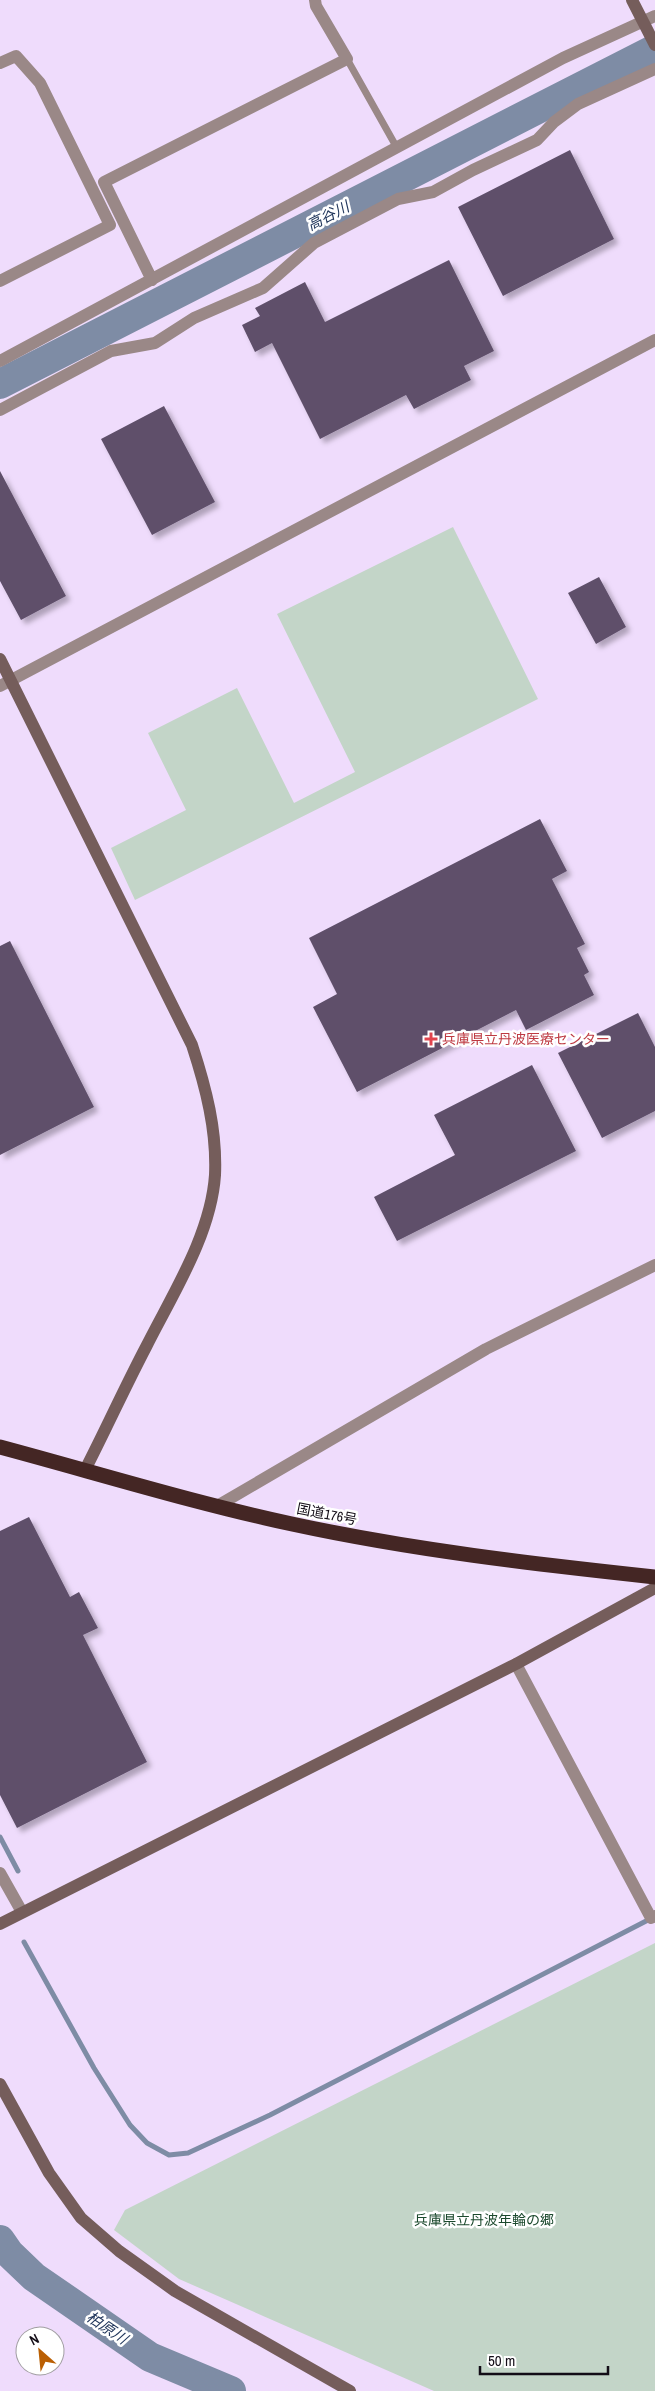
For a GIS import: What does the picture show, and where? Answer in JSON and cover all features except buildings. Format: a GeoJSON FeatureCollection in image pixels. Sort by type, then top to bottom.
{"type":"FeatureCollection","features":[{"type":"Feature","properties":{"kind":"highway","name":"国道176号"},"geometry":{"type":"LineString","coordinates":[[0,1447],[292,1524],[433,1550],[655,1577]]}},
{"type":"Feature","properties":{"kind":"street"},"geometry":{"type":"LineString","coordinates":[[152,280],[104,182],[347,60],[316,6],[315,0]]}},
{"type":"Feature","properties":{"kind":"street"},"geometry":{"type":"LineString","coordinates":[[632,0],[649,19],[653,42]]}},
{"type":"Feature","properties":{"kind":"street"},"geometry":{"type":"LineString","coordinates":[[0,361],[563,58],[649,19]]}},
{"type":"Feature","properties":{"kind":"street"},"geometry":{"type":"LineString","coordinates":[[0,63],[16,56],[40,83],[110,225],[1,279]]}},
{"type":"Feature","properties":{"kind":"street"},"geometry":{"type":"LineString","coordinates":[[0,410],[111,351],[155,343],[194,318],[264,288],[314,243],[398,199],[433,192],[473,170],[537,140],[554,122],[578,104],[655,69]]}},
{"type":"Feature","properties":{"kind":"street"},"geometry":{"type":"LineString","coordinates":[[6,684],[655,340]]}},
{"type":"Feature","properties":{"kind":"street"},"geometry":{"type":"LineString","coordinates":[[0,659],[6,684],[192,1045],[208,1095],[214,1139],[215,1176],[205,1219],[182,1280],[146,1347],[86,1470]]}},
{"type":"Feature","properties":{"kind":"street"},"geometry":{"type":"LineString","coordinates":[[219,1505],[486,1349],[655,1265]]}},
{"type":"Feature","properties":{"kind":"street"},"geometry":{"type":"LineString","coordinates":[[0,1924],[516,1664],[655,1588]]}},
{"type":"Feature","properties":{"kind":"street"},"geometry":{"type":"LineString","coordinates":[[516,1664],[651,1918],[655,1916]]}},
{"type":"Feature","properties":{"kind":"street"},"geometry":{"type":"LineString","coordinates":[[0,1873],[22,1912]]}},
{"type":"Feature","properties":{"kind":"street"},"geometry":{"type":"LineString","coordinates":[[0,2084],[49,2173],[81,2218],[120,2252],[175,2291],[350,2391]]}},
{"type":"Feature","properties":{"kind":"lane"},"geometry":{"type":"LineString","coordinates":[[347,60],[397,148]]}},
{"type":"Feature","properties":{"kind":"green space"},"geometry":{"type":"Polygon","coordinates":[[[453,527],[538,699],[135,900],[111,848],[186,810],[148,733],[237,688],[294,803],[355,772],[277,614],[453,527]]]}},
{"type":"Feature","properties":{"kind":"green space","name":"兵庫県立丹波年輪の郷"},"geometry":{"type":"Polygon","coordinates":[[[655,1943],[655,2391],[434,2391],[179,2279],[114,2230],[125,2210],[655,1943]]]}},
{"type":"Feature","properties":{"kind":"waterway","name":"高谷川"},"geometry":{"type":"LineString","coordinates":[[0,384],[655,49]]}},
{"type":"Feature","properties":{"kind":"waterway"},"geometry":{"type":"LineString","coordinates":[[0,1837],[18,1871]]}},
{"type":"Feature","properties":{"kind":"waterway"},"geometry":{"type":"LineString","coordinates":[[24,1942],[94,2068],[130,2125],[147,2143],[169,2155],[188,2153],[270,2115],[650,1919]]}},
{"type":"Feature","properties":{"kind":"waterway","name":"柏原川"},"geometry":{"type":"LineString","coordinates":[[0,2240],[9,2253],[34,2277],[150,2357],[231,2391]]}},
{"type":"Feature","properties":{"kind":"place","name":"兵庫県立丹波医療センター"},"geometry":{"type":"Point","coordinates":[431,1039]}}]}
